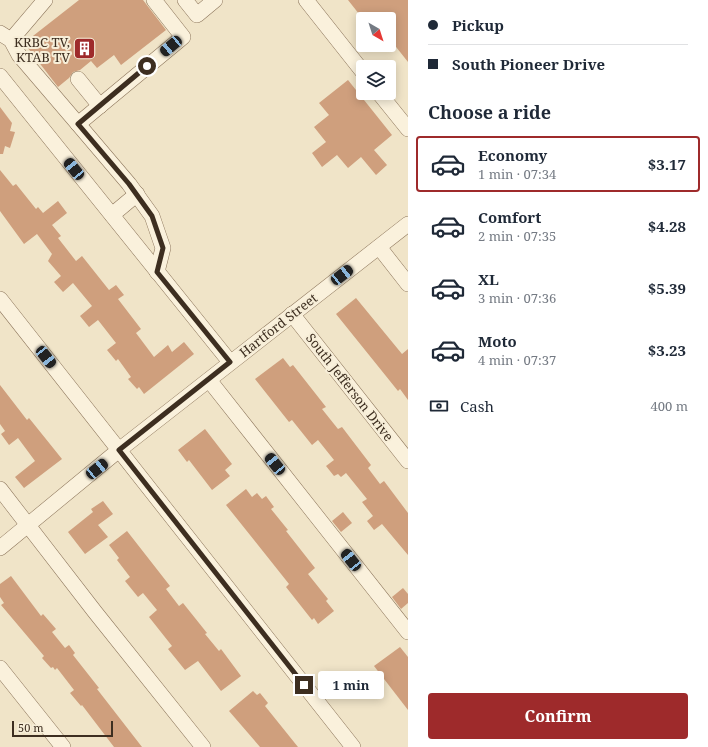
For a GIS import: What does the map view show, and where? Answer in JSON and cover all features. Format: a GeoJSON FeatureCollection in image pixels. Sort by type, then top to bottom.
{"type":"FeatureCollection","features":[{"type":"Feature","properties":{"kind":"street"},"geometry":{"type":"LineString","coordinates":[[45,0],[6,36],[19,55],[137,194],[152,216],[163,248],[157,272]]}},
{"type":"Feature","properties":{"kind":"street"},"geometry":{"type":"LineString","coordinates":[[78,124],[183,36],[154,0]]}},
{"type":"Feature","properties":{"kind":"street"},"geometry":{"type":"LineString","coordinates":[[185,0],[196,14],[215,0]]}},
{"type":"Feature","properties":{"kind":"street"},"geometry":{"type":"LineString","coordinates":[[306,0],[356,63]]}},
{"type":"Feature","properties":{"kind":"street"},"geometry":{"type":"LineString","coordinates":[[0,76],[230,362]]}},
{"type":"Feature","properties":{"kind":"street"},"geometry":{"type":"LineString","coordinates":[[78,79],[100,106]]}},
{"type":"Feature","properties":{"kind":"street"},"geometry":{"type":"LineString","coordinates":[[385,100],[408,129]]}},
{"type":"Feature","properties":{"kind":"street"},"geometry":{"type":"LineString","coordinates":[[112,215],[137,194]]}},
{"type":"Feature","properties":{"kind":"street","name":"Hartford Street"},"geometry":{"type":"LineString","coordinates":[[0,548],[119,450],[408,224]]}},
{"type":"Feature","properties":{"kind":"street"},"geometry":{"type":"LineString","coordinates":[[379,247],[408,284]]}},
{"type":"Feature","properties":{"kind":"street"},"geometry":{"type":"LineString","coordinates":[[0,299],[353,747]]}},
{"type":"Feature","properties":{"kind":"street","name":"South Jefferson Drive"},"geometry":{"type":"LineString","coordinates":[[292,314],[408,461]]}},
{"type":"Feature","properties":{"kind":"street"},"geometry":{"type":"LineString","coordinates":[[209,380],[408,632]]}},
{"type":"Feature","properties":{"kind":"street"},"geometry":{"type":"LineString","coordinates":[[0,489],[95,612],[203,747]]}},
{"type":"Feature","properties":{"kind":"street"},"geometry":{"type":"LineString","coordinates":[[0,668],[63,747]]}},
{"type":"Feature","properties":{"kind":"building","name":"KRBC TV, KTAB TV"},"geometry":{"type":"Polygon","coordinates":[[[79,0],[143,0],[166,30],[121,65],[114,55],[97,68],[91,61],[80,70],[73,72],[69,78],[58,87],[24,43],[79,0]]]}},
{"type":"Feature","properties":{"kind":"building"},"geometry":{"type":"Polygon","coordinates":[[[348,0],[408,0],[408,62],[396,47],[396,12],[357,12],[348,0]]]}},
{"type":"Feature","properties":{"kind":"building"},"geometry":{"type":"Polygon","coordinates":[[[348,80],[356,90],[356,100],[364,100],[392,135],[374,150],[387,165],[376,175],[361,157],[348,168],[337,155],[322,167],[312,153],[326,142],[314,127],[329,115],[319,103],[348,80]]]}},
{"type":"Feature","properties":{"kind":"building"},"geometry":{"type":"Polygon","coordinates":[[[0,107],[12,123],[10,131],[15,132],[10,148],[5,146],[3,154],[0,154],[0,107]]]}},
{"type":"Feature","properties":{"kind":"building"},"geometry":{"type":"Polygon","coordinates":[[[0,170],[13,186],[16,184],[36,209],[38,207],[43,213],[58,201],[67,213],[52,225],[61,236],[58,238],[76,261],[82,256],[109,290],[116,285],[124,295],[118,299],[141,329],[136,333],[154,357],[168,345],[172,352],[184,342],[194,354],[144,394],[139,387],[137,389],[128,379],[131,377],[118,359],[116,361],[107,350],[116,343],[98,320],[89,327],[80,316],[92,306],[73,283],[63,292],[54,282],[61,276],[48,261],[52,254],[37,234],[24,244],[0,211],[0,170]]]}},
{"type":"Feature","properties":{"kind":"building"},"geometry":{"type":"Polygon","coordinates":[[[356,298],[402,354],[408,349],[408,400],[400,389],[398,391],[336,314],[356,298]]]}},
{"type":"Feature","properties":{"kind":"building"},"geometry":{"type":"Polygon","coordinates":[[[283,358],[290,367],[293,365],[326,407],[322,409],[338,429],[342,427],[371,465],[368,468],[380,484],[384,481],[408,513],[408,555],[382,524],[374,530],[367,521],[373,516],[362,502],[367,499],[346,473],[341,477],[338,474],[334,476],[326,466],[334,460],[318,440],[312,445],[292,420],[289,422],[255,379],[283,358]]]}},
{"type":"Feature","properties":{"kind":"building"},"geometry":{"type":"Polygon","coordinates":[[[0,385],[27,420],[29,418],[62,459],[24,488],[15,477],[35,461],[18,438],[9,445],[1,434],[5,431],[0,424],[0,385]]]}},
{"type":"Feature","properties":{"kind":"building"},"geometry":{"type":"Polygon","coordinates":[[[205,429],[232,464],[225,470],[230,476],[212,490],[189,460],[187,462],[178,450],[205,429]]]}},
{"type":"Feature","properties":{"kind":"building"},"geometry":{"type":"Polygon","coordinates":[[[246,489],[252,497],[257,493],[262,499],[266,496],[274,507],[271,509],[315,568],[308,574],[328,599],[326,601],[334,611],[318,624],[314,618],[312,620],[286,587],[289,584],[226,505],[246,489]]]}},
{"type":"Feature","properties":{"kind":"building"},"geometry":{"type":"Polygon","coordinates":[[[103,501],[113,514],[98,525],[108,537],[85,554],[68,532],[93,512],[91,509],[103,501]]]}},
{"type":"Feature","properties":{"kind":"building"},"geometry":{"type":"Polygon","coordinates":[[[343,512],[352,523],[341,532],[332,521],[343,512]]]}},
{"type":"Feature","properties":{"kind":"building"},"geometry":{"type":"Polygon","coordinates":[[[127,531],[170,586],[166,589],[179,606],[183,603],[207,633],[205,634],[219,651],[221,649],[241,676],[221,691],[198,661],[185,670],[168,649],[172,646],[149,617],[157,610],[143,593],[138,597],[125,581],[130,577],[117,560],[119,558],[109,545],[127,531]]]}},
{"type":"Feature","properties":{"kind":"building"},"geometry":{"type":"Polygon","coordinates":[[[11,576],[41,616],[43,614],[56,629],[52,632],[65,648],[69,645],[75,653],[73,655],[99,688],[97,689],[142,747],[114,747],[82,705],[81,706],[70,693],[74,690],[57,668],[55,670],[53,667],[51,668],[42,658],[44,656],[1,605],[4,603],[0,597],[0,584],[11,576]]]}},
{"type":"Feature","properties":{"kind":"building"},"geometry":{"type":"Polygon","coordinates":[[[403,588],[408,594],[408,603],[401,609],[392,597],[403,588]]]}},
{"type":"Feature","properties":{"kind":"building"},"geometry":{"type":"Polygon","coordinates":[[[400,647],[408,657],[408,710],[374,666],[400,647]]]}},
{"type":"Feature","properties":{"kind":"building"},"geometry":{"type":"Polygon","coordinates":[[[253,691],[257,695],[260,693],[268,703],[265,706],[298,747],[260,747],[229,711],[253,691]]]}},
{"type":"Feature","properties":{"kind":"place","name":"KRBC TV, KTAB TV"},"geometry":{"type":"Point","coordinates":[85,49]}},
{"type":"Feature","properties":{"kind":"route"},"geometry":{"type":"LineString","coordinates":[[147,66],[78,124],[129,184],[152,216],[163,248],[157,272],[230,362],[119,450],[304,685]]}}]}
